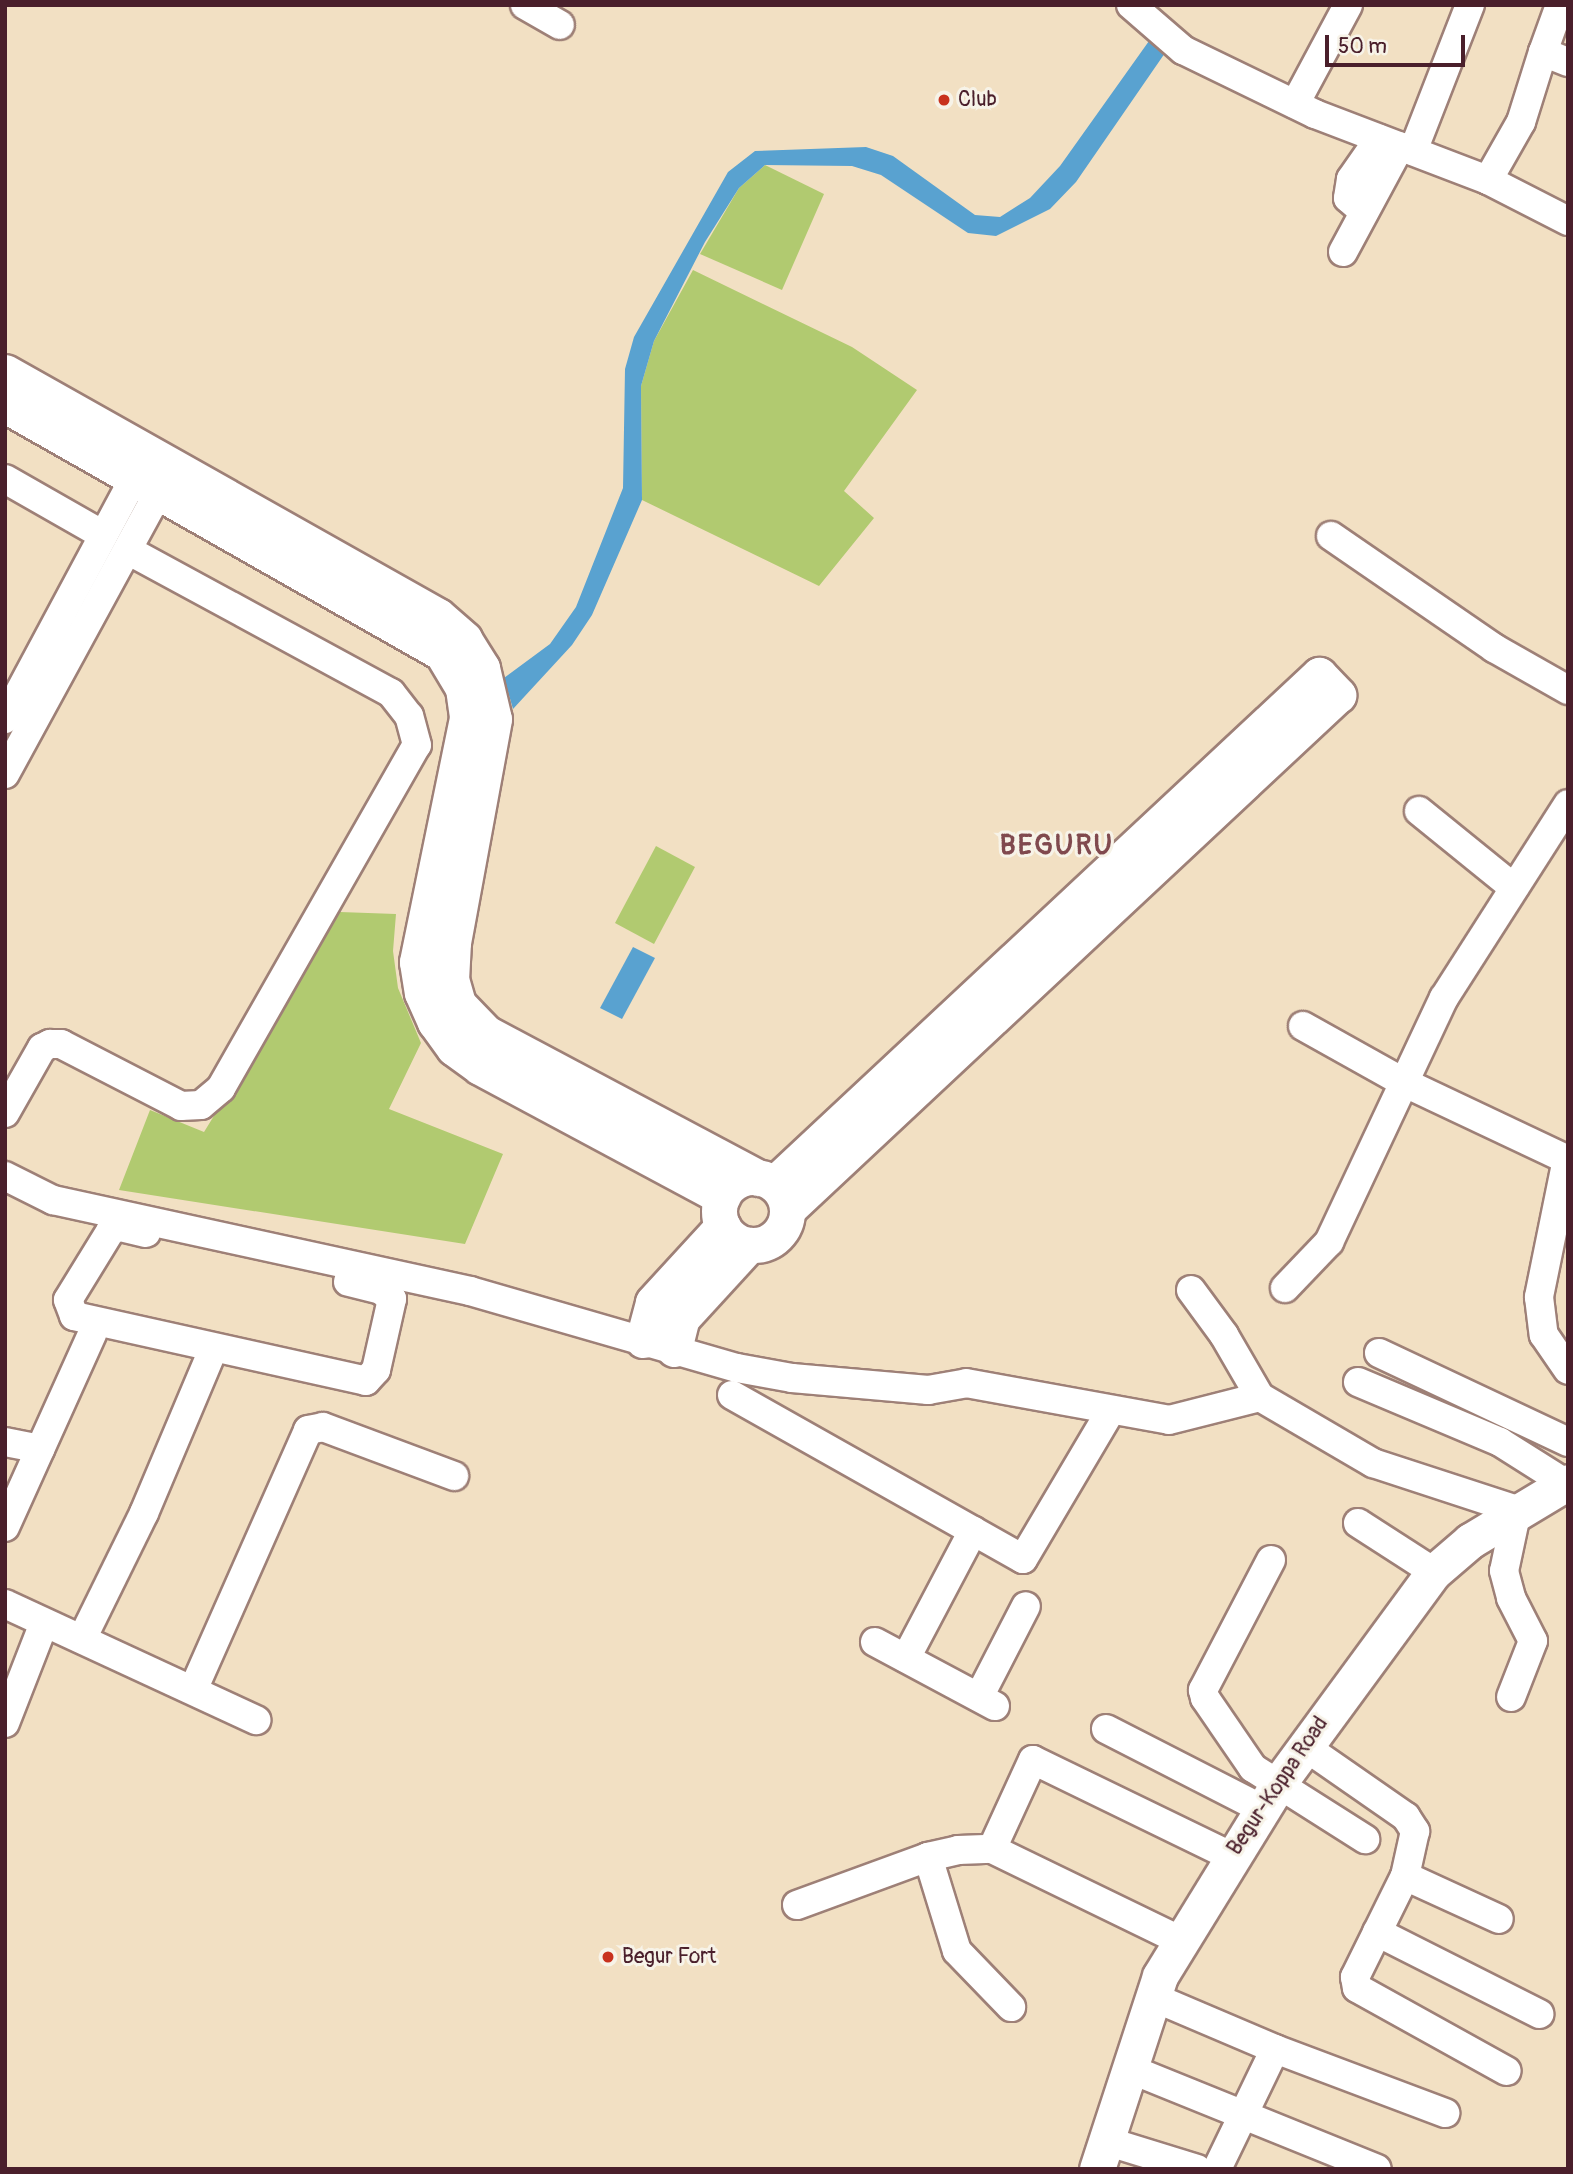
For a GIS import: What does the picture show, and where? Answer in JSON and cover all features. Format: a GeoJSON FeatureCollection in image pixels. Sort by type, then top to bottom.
{"type":"FeatureCollection","features":[{"type":"Feature","properties":{"kind":"main road"},"geometry":{"type":"LineString","coordinates":[[5,372],[432,644],[451,664],[463,688],[466,733],[436,941],[454,992],[475,1025],[773,1191]]}},
{"type":"Feature","properties":{"kind":"main road"},"geometry":{"type":"LineString","coordinates":[[5,405],[147,485],[277,543]]}},
{"type":"Feature","properties":{"kind":"main road"},"geometry":{"type":"LineString","coordinates":[[1319,675],[1338,695],[773,1191],[1319,675]]}},
{"type":"Feature","properties":{"kind":"main road"},"geometry":{"type":"LineString","coordinates":[[436,941],[417,962],[427,1008],[444,1035],[467,1058],[732,1223],[777,1236],[773,1191]]}},
{"type":"Feature","properties":{"kind":"main road"},"geometry":{"type":"LineString","coordinates":[[659,1344],[653,1302],[732,1223],[737,1182],[773,1191]]}},
{"type":"Feature","properties":{"kind":"main road","name":"Begur-Koppa Road"},"geometry":{"type":"LineString","coordinates":[[1102,2155],[1153,1997],[1179,1940],[1304,1746],[1434,1572],[1517,1510],[1566,1482]]}},
{"type":"Feature","properties":{"kind":"street"},"geometry":{"type":"LineString","coordinates":[[525,5],[560,25]]}},
{"type":"Feature","properties":{"kind":"street"},"geometry":{"type":"LineString","coordinates":[[1131,5],[1183,50],[1295,104],[1488,180],[1568,221]]}},
{"type":"Feature","properties":{"kind":"street"},"geometry":{"type":"LineString","coordinates":[[1295,104],[1348,5]]}},
{"type":"Feature","properties":{"kind":"street"},"geometry":{"type":"LineString","coordinates":[[1343,253],[1364,212],[1348,198],[1351,179],[1397,145],[1469,5]]}},
{"type":"Feature","properties":{"kind":"street"},"geometry":{"type":"LineString","coordinates":[[1488,180],[1556,57],[1560,5]]}},
{"type":"Feature","properties":{"kind":"street"},"geometry":{"type":"LineString","coordinates":[[5,480],[103,535]]}},
{"type":"Feature","properties":{"kind":"street"},"geometry":{"type":"LineString","coordinates":[[5,774],[73,619],[103,535],[147,485]]}},
{"type":"Feature","properties":{"kind":"street"},"geometry":{"type":"LineString","coordinates":[[5,719],[73,619],[128,550],[147,485]]}},
{"type":"Feature","properties":{"kind":"street"},"geometry":{"type":"LineString","coordinates":[[1331,536],[1494,648],[1568,690]]}},
{"type":"Feature","properties":{"kind":"street"},"geometry":{"type":"LineString","coordinates":[[5,1113],[42,1048],[50,1044],[61,1044],[181,1106],[201,1105],[221,1088],[417,745],[410,716],[391,693],[128,550]]}},
{"type":"Feature","properties":{"kind":"street"},"geometry":{"type":"LineString","coordinates":[[1285,1287],[1329,1242],[1444,998],[1568,804]]}},
{"type":"Feature","properties":{"kind":"street"},"geometry":{"type":"LineString","coordinates":[[1419,811],[1514,888]]}},
{"type":"Feature","properties":{"kind":"street"},"geometry":{"type":"LineString","coordinates":[[1303,1026],[1403,1082],[1568,1160],[1539,1297],[1544,1335],[1568,1370]]}},
{"type":"Feature","properties":{"kind":"street"},"geometry":{"type":"LineString","coordinates":[[5,1176],[53,1200],[269,1254],[381,1290],[392,1298],[376,1370],[366,1381],[74,1316],[69,1309],[68,1300],[111,1230],[119,1227],[269,1254],[504,1299],[659,1344],[792,1378],[915,1390],[966,1383],[1068,1398],[1111,1410],[1169,1420],[1260,1397]]}},
{"type":"Feature","properties":{"kind":"street"},"geometry":{"type":"LineString","coordinates":[[1191,1290],[1224,1335],[1260,1397],[1373,1463],[1517,1510],[1504,1571],[1511,1598],[1533,1642],[1511,1697]]}},
{"type":"Feature","properties":{"kind":"street"},"geometry":{"type":"LineString","coordinates":[[5,1527],[92,1334]]}},
{"type":"Feature","properties":{"kind":"street"},"geometry":{"type":"LineString","coordinates":[[1380,1353],[1568,1441]]}},
{"type":"Feature","properties":{"kind":"street"},"geometry":{"type":"LineString","coordinates":[[82,1639],[144,1513],[209,1359]]}},
{"type":"Feature","properties":{"kind":"street"},"geometry":{"type":"LineString","coordinates":[[1358,1382],[1500,1442],[1566,1482]]}},
{"type":"Feature","properties":{"kind":"street"},"geometry":{"type":"LineString","coordinates":[[732,1395],[1023,1559],[1111,1410]]}},
{"type":"Feature","properties":{"kind":"street"},"geometry":{"type":"LineString","coordinates":[[193,1690],[308,1430],[323,1427],[454,1476]]}},
{"type":"Feature","properties":{"kind":"street"},"geometry":{"type":"LineString","coordinates":[[5,1442],[40,1449]]}},
{"type":"Feature","properties":{"kind":"street"},"geometry":{"type":"LineString","coordinates":[[1358,1523],[1434,1572]]}},
{"type":"Feature","properties":{"kind":"street"},"geometry":{"type":"LineString","coordinates":[[906,1658],[973,1531]]}},
{"type":"Feature","properties":{"kind":"street"},"geometry":{"type":"LineString","coordinates":[[1270,1797],[1253,1768],[1219,1724],[1203,1690],[1271,1560]]}},
{"type":"Feature","properties":{"kind":"street"},"geometry":{"type":"LineString","coordinates":[[5,1604],[256,1720]]}},
{"type":"Feature","properties":{"kind":"street"},"geometry":{"type":"LineString","coordinates":[[875,1642],[987,1702],[1026,1606]]}},
{"type":"Feature","properties":{"kind":"street"},"geometry":{"type":"LineString","coordinates":[[5,1723],[44,1623]]}},
{"type":"Feature","properties":{"kind":"street"},"geometry":{"type":"LineString","coordinates":[[1106,1729],[1365,1839]]}},
{"type":"Feature","properties":{"kind":"street"},"geometry":{"type":"LineString","coordinates":[[1304,1746],[1412,1823],[1415,1840],[1405,1876],[1355,1977],[1357,1988],[1507,2071]]}},
{"type":"Feature","properties":{"kind":"street"},"geometry":{"type":"LineString","coordinates":[[992,1849],[1033,1760],[1231,1856]]}},
{"type":"Feature","properties":{"kind":"street"},"geometry":{"type":"LineString","coordinates":[[797,1905],[928,1857],[958,1850],[992,1849],[1179,1940]]}},
{"type":"Feature","properties":{"kind":"street"},"geometry":{"type":"LineString","coordinates":[[928,1857],[957,1951],[1012,2007]]}},
{"type":"Feature","properties":{"kind":"street"},"geometry":{"type":"LineString","coordinates":[[1405,1876],[1499,1919]]}},
{"type":"Feature","properties":{"kind":"street"},"geometry":{"type":"LineString","coordinates":[[1377,1932],[1539,2014]]}},
{"type":"Feature","properties":{"kind":"street"},"geometry":{"type":"LineString","coordinates":[[1153,1997],[1275,2049],[1445,2113]]}},
{"type":"Feature","properties":{"kind":"street"},"geometry":{"type":"LineString","coordinates":[[1217,2169],[1275,2049]]}},
{"type":"Feature","properties":{"kind":"street"},"geometry":{"type":"LineString","coordinates":[[1130,2069],[1244,2112],[1377,2169]]}},
{"type":"Feature","properties":{"kind":"street"},"geometry":{"type":"LineString","coordinates":[[1102,2155],[1197,2169]]}},
{"type":"Feature","properties":{"kind":"green space"},"geometry":{"type":"Polygon","coordinates":[[[765,165],[824,194],[782,290],[700,254],[739,188],[765,165]]]}},
{"type":"Feature","properties":{"kind":"green space"},"geometry":{"type":"Polygon","coordinates":[[[693,270],[852,347],[917,390],[844,491],[874,518],[819,586],[642,500],[641,386],[654,341],[693,270]]]}},
{"type":"Feature","properties":{"kind":"green space"},"geometry":{"type":"Polygon","coordinates":[[[656,846],[695,867],[654,944],[615,923],[656,846]]]}},
{"type":"Feature","properties":{"kind":"green space"},"geometry":{"type":"Polygon","coordinates":[[[340,912],[396,914],[393,951],[398,988],[421,1043],[389,1109],[503,1154],[465,1244],[119,1190],[150,1110],[204,1132],[340,912]]]}},
{"type":"Feature","properties":{"kind":"water"},"geometry":{"type":"Polygon","coordinates":[[[1149,41],[1165,53],[1076,182],[1050,209],[996,236],[968,233],[881,175],[852,166],[765,165],[739,188],[705,242],[654,341],[641,386],[642,500],[592,615],[572,645],[513,709],[504,678],[550,644],[576,607],[623,488],[625,369],[634,337],[728,172],[755,151],[866,147],[893,156],[975,215],[1000,217],[1030,198],[1060,166],[1149,41]]]}},
{"type":"Feature","properties":{"kind":"water"},"geometry":{"type":"Polygon","coordinates":[[[633,947],[655,958],[622,1019],[600,1008],[633,947]]]}},
{"type":"Feature","properties":{"kind":"place","name":"Club"},"geometry":{"type":"Point","coordinates":[944,100]}},
{"type":"Feature","properties":{"kind":"place","name":"Begur Fort"},"geometry":{"type":"Point","coordinates":[608,1957]}},
{"type":"Feature","properties":{"kind":"district","name":"BEGURU"},"geometry":{"type":"Point","coordinates":[1057,846]}}]}
